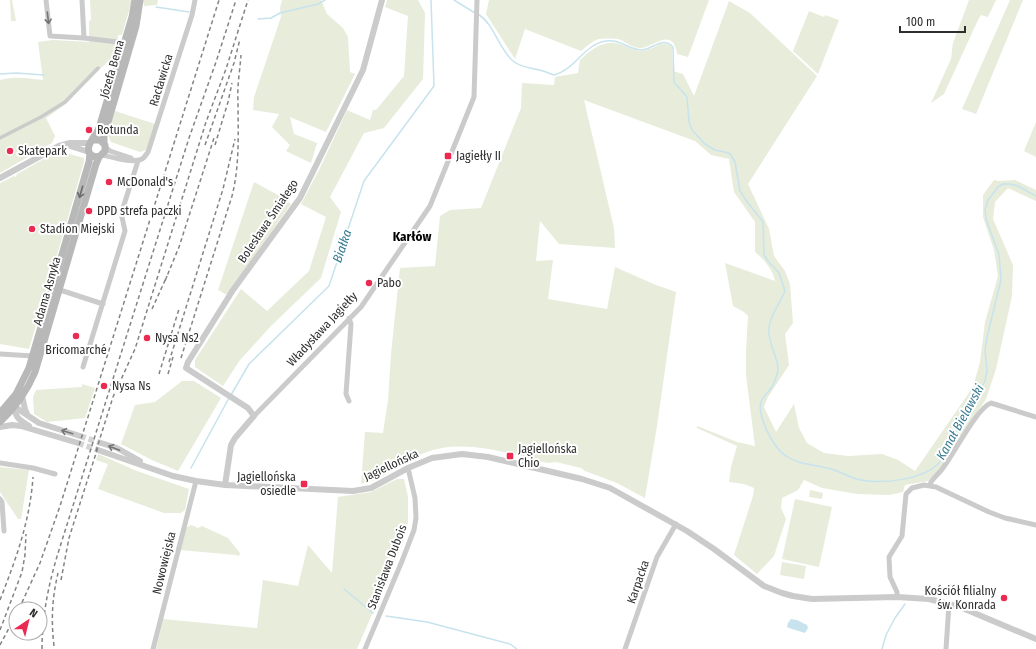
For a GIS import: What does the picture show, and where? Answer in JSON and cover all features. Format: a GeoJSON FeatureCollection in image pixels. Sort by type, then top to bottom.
{"type":"FeatureCollection","features":[{"type":"Feature","properties":{"kind":"main road","name":"Józefa Bema"},"geometry":{"type":"LineString","coordinates":[[104,145],[104,136],[128,43],[135,0]]}},
{"type":"Feature","properties":{"kind":"main road","name":"Józefa Bema"},"geometry":{"type":"LineString","coordinates":[[91,142],[99,128],[139,12],[140,0]]}},
{"type":"Feature","properties":{"kind":"main road"},"geometry":{"type":"LineString","coordinates":[[100,140],[104,145],[101,156],[95,157],[89,153],[88,148],[91,142],[100,140]]}},
{"type":"Feature","properties":{"kind":"main road","name":"Adama Asnyka"},"geometry":{"type":"LineString","coordinates":[[0,422],[14,408],[35,372],[90,162],[89,153]]}},
{"type":"Feature","properties":{"kind":"main road","name":"Adama Asnyka"},"geometry":{"type":"LineString","coordinates":[[6,407],[25,378],[96,164],[101,156]]}},
{"type":"Feature","properties":{"kind":"main road"},"geometry":{"type":"LineString","coordinates":[[0,413],[6,407]]}},
{"type":"Feature","properties":{"kind":"street"},"geometry":{"type":"LineString","coordinates":[[46,0],[50,36],[128,43]]}},
{"type":"Feature","properties":{"kind":"street"},"geometry":{"type":"LineString","coordinates":[[82,0],[84,38]]}},
{"type":"Feature","properties":{"kind":"street","name":"Racławicka"},"geometry":{"type":"LineString","coordinates":[[83,367],[125,232],[122,211],[138,161],[144,157],[150,148],[192,15],[195,0]]}},
{"type":"Feature","properties":{"kind":"street","name":"Bolesława Śmiałego"},"geometry":{"type":"LineString","coordinates":[[254,416],[248,408],[186,368],[188,362],[234,290],[300,198],[363,70],[382,0]]}},
{"type":"Feature","properties":{"kind":"street","name":"Władysława Jagiełły"},"geometry":{"type":"LineString","coordinates":[[225,485],[231,445],[254,416],[361,307],[434,199],[474,97],[477,0]]}},
{"type":"Feature","properties":{"kind":"street"},"geometry":{"type":"LineString","coordinates":[[0,138],[41,117],[64,102],[98,68]]}},
{"type":"Feature","properties":{"kind":"street"},"geometry":{"type":"LineString","coordinates":[[0,178],[64,144],[91,142]]}},
{"type":"Feature","properties":{"kind":"street"},"geometry":{"type":"LineString","coordinates":[[64,144],[89,153]]}},
{"type":"Feature","properties":{"kind":"street"},"geometry":{"type":"LineString","coordinates":[[104,145],[110,151],[138,161]]}},
{"type":"Feature","properties":{"kind":"street"},"geometry":{"type":"LineString","coordinates":[[101,156],[138,161]]}},
{"type":"Feature","properties":{"kind":"street"},"geometry":{"type":"LineString","coordinates":[[56,288],[103,304]]}},
{"type":"Feature","properties":{"kind":"street"},"geometry":{"type":"LineString","coordinates":[[349,318],[351,324],[346,394],[349,400]]}},
{"type":"Feature","properties":{"kind":"street"},"geometry":{"type":"LineString","coordinates":[[0,354],[33,356]]}},
{"type":"Feature","properties":{"kind":"street"},"geometry":{"type":"LineString","coordinates":[[22,396],[24,409],[29,417]]}},
{"type":"Feature","properties":{"kind":"street"},"geometry":{"type":"LineString","coordinates":[[12,400],[16,416],[34,430]]}},
{"type":"Feature","properties":{"kind":"street"},"geometry":{"type":"LineString","coordinates":[[930,485],[945,467],[956,447],[980,411],[988,404],[991,403],[1036,416]]}},
{"type":"Feature","properties":{"kind":"street"},"geometry":{"type":"LineString","coordinates":[[6,407],[21,411],[48,427],[80,436]]}},
{"type":"Feature","properties":{"kind":"street"},"geometry":{"type":"LineString","coordinates":[[0,427],[12,425],[46,433],[78,443]]}},
{"type":"Feature","properties":{"kind":"street"},"geometry":{"type":"LineString","coordinates":[[46,433],[48,427]]}},
{"type":"Feature","properties":{"kind":"street","name":"Jagiellońska"},"geometry":{"type":"LineString","coordinates":[[100,443],[122,451],[152,468]]}},
{"type":"Feature","properties":{"kind":"street","name":"Jagiellońska"},"geometry":{"type":"LineString","coordinates":[[98,450],[173,476],[196,481],[225,485],[363,490],[426,460],[450,455],[469,454],[488,457],[596,483],[617,492],[676,524],[714,549],[764,586],[782,593],[812,599],[897,597],[923,598],[970,611],[1036,639]]}},
{"type":"Feature","properties":{"kind":"street"},"geometry":{"type":"LineString","coordinates":[[0,463],[33,468],[55,474]]}},
{"type":"Feature","properties":{"kind":"street","name":"Stanisława Dubois"},"geometry":{"type":"LineString","coordinates":[[365,649],[414,530],[416,518],[415,498],[408,468]]}},
{"type":"Feature","properties":{"kind":"street","name":"Nowowiejska"},"geometry":{"type":"LineString","coordinates":[[153,649],[196,481]]}},
{"type":"Feature","properties":{"kind":"street"},"geometry":{"type":"LineString","coordinates":[[897,597],[897,592],[890,577],[889,559],[902,536],[906,494],[912,488],[924,484],[930,485],[940,488],[989,512],[1005,518],[1036,524]]}},
{"type":"Feature","properties":{"kind":"street"},"geometry":{"type":"LineString","coordinates":[[0,500],[2,502],[4,531]]}},
{"type":"Feature","properties":{"kind":"street","name":"Karpacka"},"geometry":{"type":"LineString","coordinates":[[625,649],[657,557],[676,524]]}},
{"type":"Feature","properties":{"kind":"street"},"geometry":{"type":"LineString","coordinates":[[946,649],[949,604]]}},
{"type":"Feature","properties":{"kind":"green space"},"geometry":{"type":"Polygon","coordinates":[[[10,0],[12,0],[16,21],[11,21],[10,0]]]}},
{"type":"Feature","properties":{"kind":"green space"},"geometry":{"type":"Polygon","coordinates":[[[90,0],[132,0],[122,35],[118,35],[117,52],[66,104],[46,118],[55,136],[52,143],[0,173],[0,80],[26,78],[43,80],[38,42],[53,40],[89,42],[89,21],[91,20],[90,0]]]}},
{"type":"Feature","properties":{"kind":"green space"},"geometry":{"type":"Polygon","coordinates":[[[143,0],[158,0],[157,5],[144,6],[143,0]]]}},
{"type":"Feature","properties":{"kind":"green space"},"geometry":{"type":"Polygon","coordinates":[[[282,0],[321,0],[327,14],[343,28],[348,37],[350,72],[355,74],[326,132],[290,117],[294,134],[317,143],[311,163],[286,151],[290,145],[272,127],[279,114],[253,110],[254,97],[281,17],[280,8],[282,0]]]}},
{"type":"Feature","properties":{"kind":"green space"},"geometry":{"type":"Polygon","coordinates":[[[387,0],[418,0],[425,13],[423,79],[384,128],[364,133],[330,197],[341,212],[321,278],[271,326],[240,360],[223,386],[195,367],[195,360],[241,289],[267,311],[309,271],[326,217],[301,204],[320,168],[347,110],[370,120],[373,110],[376,110],[404,76],[408,16],[385,7],[387,0]]]}},
{"type":"Feature","properties":{"kind":"green space"},"geometry":{"type":"Polygon","coordinates":[[[489,0],[709,0],[688,57],[677,54],[672,41],[667,40],[662,40],[646,47],[638,48],[619,39],[598,39],[581,51],[525,29],[515,59],[486,14],[489,0]]]}},
{"type":"Feature","properties":{"kind":"green space"},"geometry":{"type":"Polygon","coordinates":[[[969,0],[996,0],[988,17],[981,15],[978,20],[944,94],[931,103],[951,59],[953,43],[969,0]]]}},
{"type":"Feature","properties":{"kind":"green space"},"geometry":{"type":"Polygon","coordinates":[[[1010,0],[1023,0],[976,114],[962,109],[1010,0]]]}},
{"type":"Feature","properties":{"kind":"green space"},"geometry":{"type":"Polygon","coordinates":[[[729,1],[750,13],[817,76],[748,184],[769,229],[774,256],[785,271],[790,284],[793,323],[785,334],[789,365],[768,397],[764,407],[776,432],[794,404],[799,428],[807,443],[824,453],[848,456],[882,454],[898,460],[915,471],[973,387],[980,362],[985,322],[998,276],[994,250],[983,217],[983,195],[994,180],[1015,180],[1036,190],[1036,201],[1008,188],[995,202],[993,219],[1013,265],[1012,296],[996,369],[986,399],[943,466],[928,481],[905,485],[903,492],[889,495],[857,494],[822,488],[804,480],[798,490],[782,498],[781,508],[786,519],[774,556],[757,574],[734,555],[753,496],[754,488],[744,484],[729,482],[731,467],[737,446],[697,428],[697,426],[737,442],[755,446],[746,375],[748,316],[733,306],[725,263],[775,281],[774,277],[768,265],[755,252],[755,222],[734,192],[729,159],[711,155],[695,141],[584,100],[614,228],[615,248],[559,244],[540,221],[536,261],[553,260],[548,299],[607,309],[615,267],[676,292],[645,498],[617,483],[585,471],[581,468],[556,462],[548,463],[502,452],[471,447],[439,448],[418,455],[379,478],[361,484],[365,432],[383,433],[388,400],[400,268],[435,266],[440,216],[450,210],[481,208],[521,108],[522,83],[554,85],[555,77],[578,73],[580,60],[590,51],[606,43],[618,44],[641,51],[665,44],[672,47],[673,71],[683,74],[694,96],[729,1]]]}},
{"type":"Feature","properties":{"kind":"green space"},"geometry":{"type":"Polygon","coordinates":[[[809,11],[824,17],[825,15],[839,20],[818,74],[793,51],[809,11]]]}},
{"type":"Feature","properties":{"kind":"green space"},"geometry":{"type":"Polygon","coordinates":[[[115,111],[155,124],[146,150],[140,152],[111,142],[108,135],[115,111]]]}},
{"type":"Feature","properties":{"kind":"green space"},"geometry":{"type":"Polygon","coordinates":[[[1036,122],[1036,157],[1024,151],[1036,122]]]}},
{"type":"Feature","properties":{"kind":"green space","name":"Stadion Miejski"},"geometry":{"type":"Polygon","coordinates":[[[58,151],[84,158],[84,162],[51,276],[49,276],[47,288],[29,349],[0,344],[0,183],[14,176],[16,177],[17,174],[58,151]]]}},
{"type":"Feature","properties":{"kind":"green space"},"geometry":{"type":"Polygon","coordinates":[[[254,182],[291,204],[227,295],[218,290],[254,182]]]}},
{"type":"Feature","properties":{"kind":"green space"},"geometry":{"type":"Polygon","coordinates":[[[182,381],[194,381],[221,398],[178,471],[121,444],[135,405],[155,402],[182,381]]]}},
{"type":"Feature","properties":{"kind":"green space"},"geometry":{"type":"Polygon","coordinates":[[[82,384],[95,388],[85,418],[47,422],[34,414],[33,397],[36,390],[82,387],[82,384]]]}},
{"type":"Feature","properties":{"kind":"green space"},"geometry":{"type":"Polygon","coordinates":[[[98,454],[137,471],[189,489],[185,510],[181,513],[164,513],[98,489],[108,464],[96,460],[98,454]]]}},
{"type":"Feature","properties":{"kind":"green space"},"geometry":{"type":"Polygon","coordinates":[[[0,467],[29,470],[21,519],[18,519],[0,492],[0,467]]]}},
{"type":"Feature","properties":{"kind":"green space"},"geometry":{"type":"Polygon","coordinates":[[[397,479],[404,479],[408,497],[408,522],[403,543],[357,649],[156,649],[163,619],[257,628],[263,580],[298,586],[308,545],[332,573],[338,497],[371,492],[397,479]]]}},
{"type":"Feature","properties":{"kind":"green space"},"geometry":{"type":"Polygon","coordinates":[[[810,490],[823,493],[822,499],[809,497],[810,490]]]}},
{"type":"Feature","properties":{"kind":"green space"},"geometry":{"type":"Polygon","coordinates":[[[795,499],[832,507],[819,567],[782,559],[795,499]]]}},
{"type":"Feature","properties":{"kind":"green space"},"geometry":{"type":"Polygon","coordinates":[[[191,525],[198,528],[202,526],[228,538],[240,553],[239,556],[180,550],[186,528],[191,525]]]}},
{"type":"Feature","properties":{"kind":"green space"},"geometry":{"type":"Polygon","coordinates":[[[782,562],[806,566],[804,579],[780,575],[782,562]]]}},
{"type":"Feature","properties":{"kind":"water"},"geometry":{"type":"Polygon","coordinates":[[[791,619],[807,625],[808,628],[805,633],[787,627],[791,619]]]}},
{"type":"Feature","properties":{"kind":"waterway","name":"Kanał Bielawski"},"geometry":{"type":"LineString","coordinates":[[258,19],[271,18],[280,13],[318,4],[325,0]]}},
{"type":"Feature","properties":{"kind":"waterway","name":"Białka"},"geometry":{"type":"LineString","coordinates":[[231,395],[249,364],[329,286],[364,181],[434,86],[431,0]]}},
{"type":"Feature","properties":{"kind":"waterway","name":"Kanał Bielawski"},"geometry":{"type":"LineString","coordinates":[[454,0],[475,13]]}},
{"type":"Feature","properties":{"kind":"waterway","name":"Kanał Bielawski"},"geometry":{"type":"LineString","coordinates":[[156,7],[189,12]]}},
{"type":"Feature","properties":{"kind":"waterway","name":"Kanał Bielawski"},"geometry":{"type":"LineString","coordinates":[[478,14],[489,24],[504,50],[513,61],[523,66],[554,75],[568,68],[585,52],[598,43],[606,41],[621,43],[637,50],[646,49],[661,43],[669,44],[673,47],[674,82],[687,97],[689,122],[692,130],[705,144],[715,150],[729,153],[735,162],[740,191],[763,222],[764,255],[779,273],[785,291],[769,327],[769,338],[778,372],[773,385],[762,400],[760,410],[771,439],[778,449],[786,456],[796,461],[831,469],[857,479],[870,481],[891,481],[913,477],[932,469],[939,463],[985,381],[987,371],[985,350],[1001,280],[999,255],[986,219],[985,210],[988,200],[998,187],[1003,184],[1018,186],[1036,196]]}},
{"type":"Feature","properties":{"kind":"waterway","name":"Kanał Bielawski"},"geometry":{"type":"LineString","coordinates":[[0,74],[16,73],[44,75]]}},
{"type":"Feature","properties":{"kind":"waterway","name":"Białka"},"geometry":{"type":"LineString","coordinates":[[191,468],[229,398]]}},
{"type":"Feature","properties":{"kind":"waterway"},"geometry":{"type":"LineString","coordinates":[[344,589],[373,613]]}},
{"type":"Feature","properties":{"kind":"waterway"},"geometry":{"type":"LineString","coordinates":[[882,649],[886,635],[895,618],[905,604]]}},
{"type":"Feature","properties":{"kind":"waterway"},"geometry":{"type":"LineString","coordinates":[[386,616],[427,622],[510,644],[517,649]]}},
{"type":"Feature","properties":{"kind":"tunnel"},"geometry":{"type":"LineString","coordinates":[[80,436],[101,443]]}},
{"type":"Feature","properties":{"kind":"tunnel"},"geometry":{"type":"LineString","coordinates":[[78,443],[98,450]]}},
{"type":"Feature","properties":{"kind":"railway"},"geometry":{"type":"LineString","coordinates":[[23,601],[40,563],[60,506],[219,0]]}},
{"type":"Feature","properties":{"kind":"railway"},"geometry":{"type":"LineString","coordinates":[[42,649],[45,611],[55,562],[189,138],[236,0]]}},
{"type":"Feature","properties":{"kind":"railway"},"geometry":{"type":"LineString","coordinates":[[96,451],[113,397],[135,349],[206,122],[226,69],[248,0]]}},
{"type":"Feature","properties":{"kind":"railway"},"geometry":{"type":"LineString","coordinates":[[205,145],[234,63],[240,39]]}},
{"type":"Feature","properties":{"kind":"railway"},"geometry":{"type":"LineString","coordinates":[[181,358],[235,184],[238,137],[238,90],[241,55]]}},
{"type":"Feature","properties":{"kind":"railway"},"geometry":{"type":"LineString","coordinates":[[215,145],[232,83]]}},
{"type":"Feature","properties":{"kind":"railway"},"geometry":{"type":"LineString","coordinates":[[165,281],[179,247],[214,138]]}},
{"type":"Feature","properties":{"kind":"railway"},"geometry":{"type":"LineString","coordinates":[[169,362],[223,189],[235,139]]}},
{"type":"Feature","properties":{"kind":"railway"},"geometry":{"type":"LineString","coordinates":[[152,309],[167,276]]}},
{"type":"Feature","properties":{"kind":"railway"},"geometry":{"type":"LineString","coordinates":[[159,374],[179,309]]}},
{"type":"Feature","properties":{"kind":"railway"},"geometry":{"type":"LineString","coordinates":[[168,374],[173,357]]}},
{"type":"Feature","properties":{"kind":"railway"},"geometry":{"type":"LineString","coordinates":[[61,580],[69,538],[98,447]]}},
{"type":"Feature","properties":{"kind":"railway"},"geometry":{"type":"LineString","coordinates":[[0,600],[17,555],[29,509],[33,477]]}},
{"type":"Feature","properties":{"kind":"railway"},"geometry":{"type":"LineString","coordinates":[[0,630],[22,572],[25,555],[26,534]]}},
{"type":"Feature","properties":{"kind":"railway"},"geometry":{"type":"LineString","coordinates":[[54,646],[53,610],[54,592],[58,573]]}},
{"type":"Feature","properties":{"kind":"railway"},"geometry":{"type":"LineString","coordinates":[[0,645],[8,630]]}},
{"type":"Feature","properties":{"kind":"place","name":"Rotunda"},"geometry":{"type":"Point","coordinates":[89,130]}},
{"type":"Feature","properties":{"kind":"place","name":"Skatepark"},"geometry":{"type":"Point","coordinates":[10,151]}},
{"type":"Feature","properties":{"kind":"place","name":"Jagiełły II"},"geometry":{"type":"Point","coordinates":[448,156]}},
{"type":"Feature","properties":{"kind":"place","name":"McDonald's"},"geometry":{"type":"Point","coordinates":[109,182]}},
{"type":"Feature","properties":{"kind":"place","name":"DPD strefa paczki"},"geometry":{"type":"Point","coordinates":[89,211]}},
{"type":"Feature","properties":{"kind":"place","name":"Stadion Miejski"},"geometry":{"type":"Point","coordinates":[32,229]}},
{"type":"Feature","properties":{"kind":"place","name":"Pabo"},"geometry":{"type":"Point","coordinates":[369,283]}},
{"type":"Feature","properties":{"kind":"place","name":"Bricomarché"},"geometry":{"type":"Point","coordinates":[76,336]}},
{"type":"Feature","properties":{"kind":"place","name":"Nysa Ns2"},"geometry":{"type":"Point","coordinates":[147,338]}},
{"type":"Feature","properties":{"kind":"place","name":"Nysa Ns"},"geometry":{"type":"Point","coordinates":[104,386]}},
{"type":"Feature","properties":{"kind":"place","name":"Jagiellońska Chio"},"geometry":{"type":"Point","coordinates":[510,456]}},
{"type":"Feature","properties":{"kind":"place","name":"Jagiellońska osiedle"},"geometry":{"type":"Point","coordinates":[304,484]}},
{"type":"Feature","properties":{"kind":"place","name":"Kościół filialny św. Konrada"},"geometry":{"type":"Point","coordinates":[1004,598]}},
{"type":"Feature","properties":{"kind":"district","name":"Karłów"},"geometry":{"type":"Point","coordinates":[412,236]}}]}
